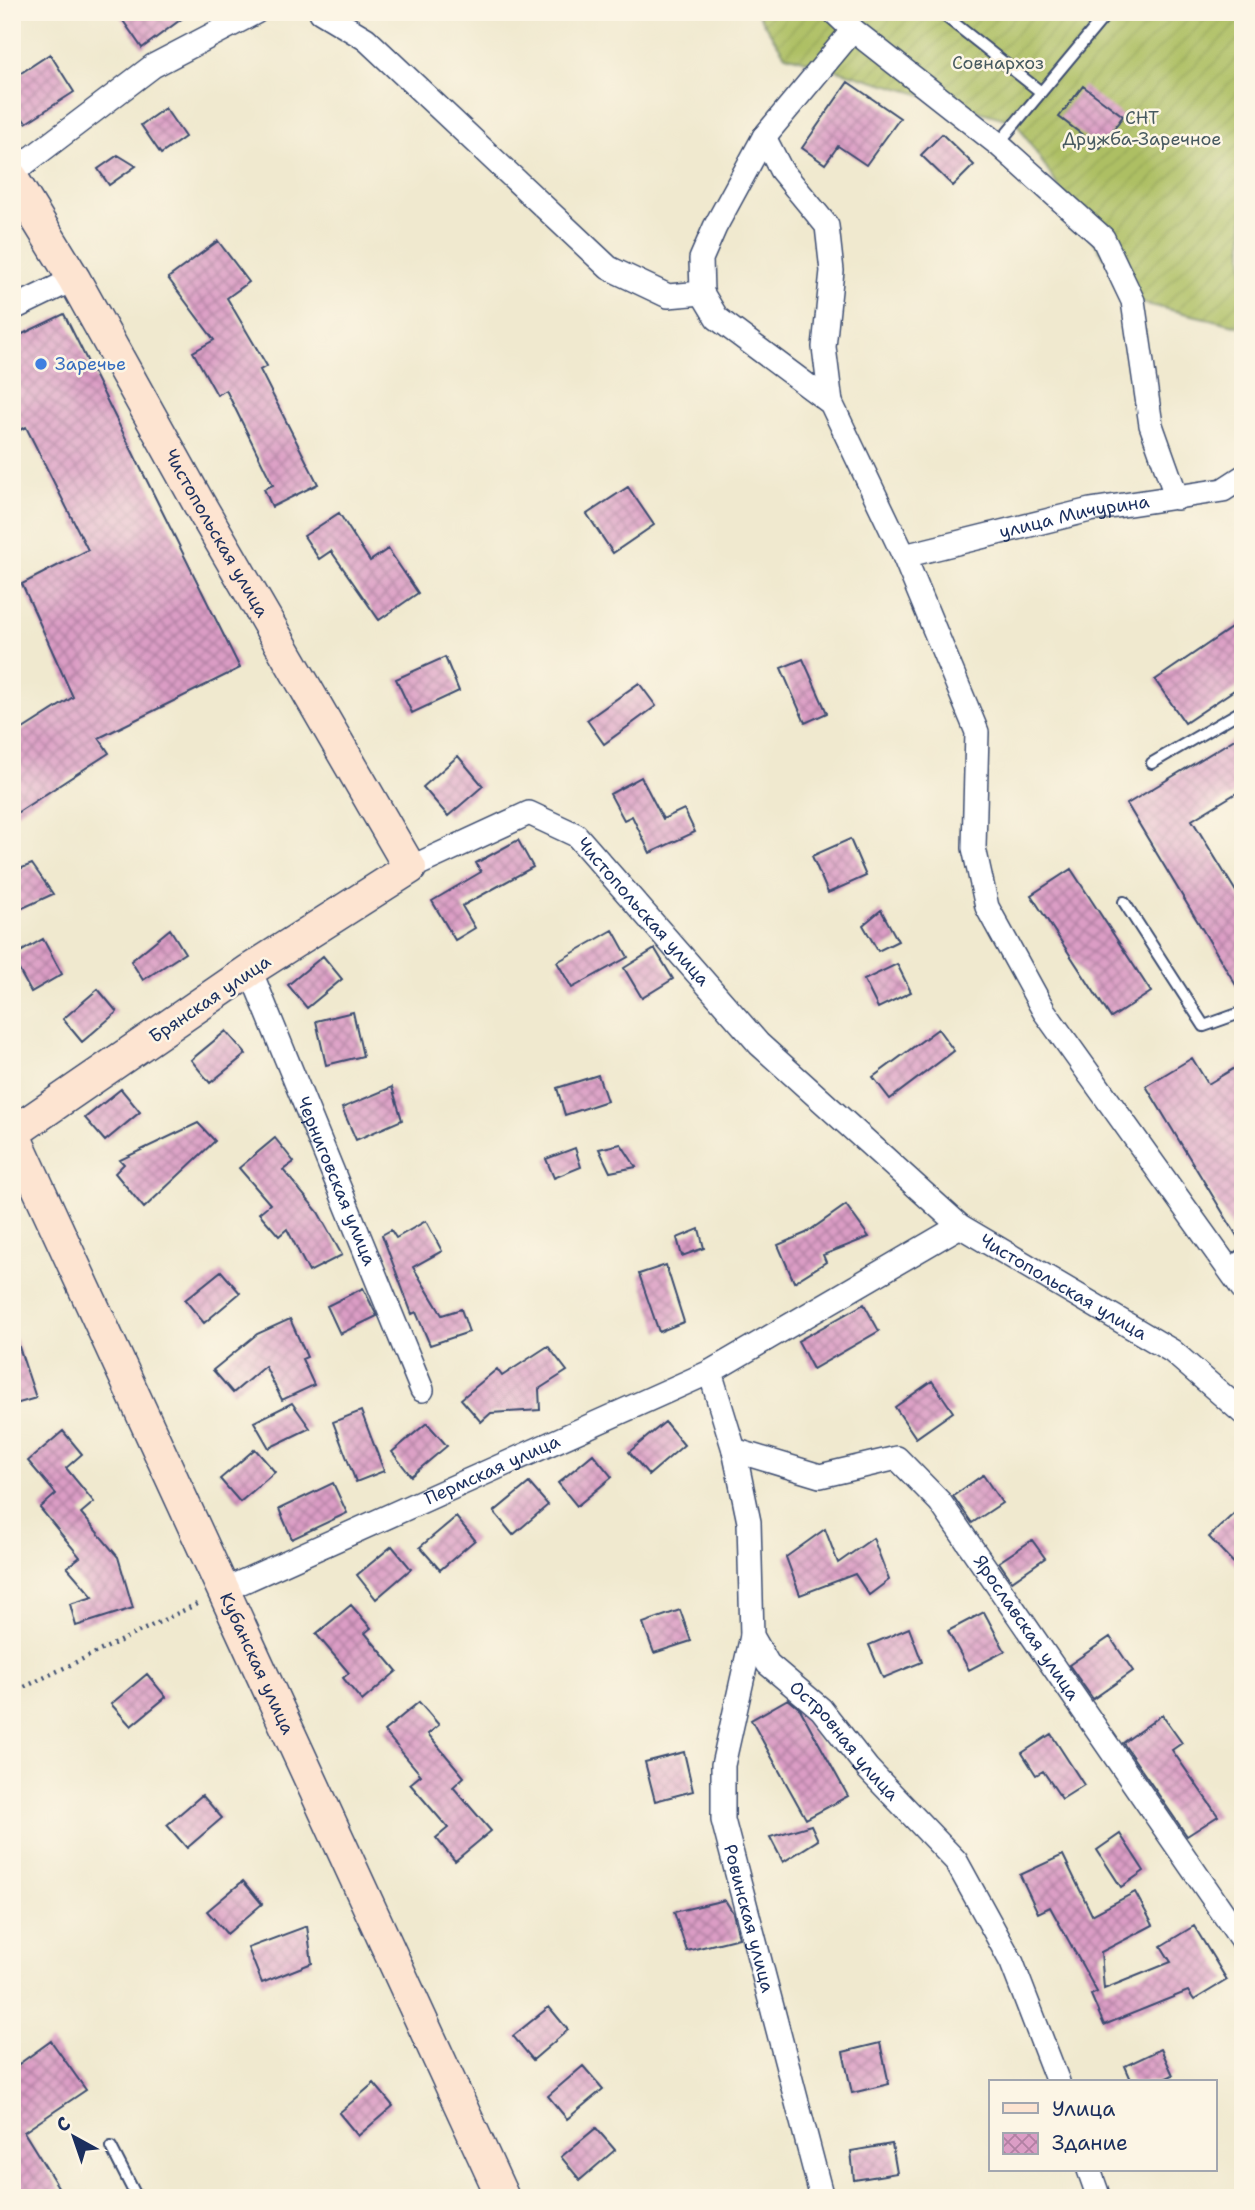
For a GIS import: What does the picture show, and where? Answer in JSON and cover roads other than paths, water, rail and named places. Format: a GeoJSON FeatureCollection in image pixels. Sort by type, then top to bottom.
{"type":"FeatureCollection","features":[{"type":"Feature","properties":{"kind":"street"},"geometry":{"type":"LineString","coordinates":[[12,173],[153,66],[256,12]]}},
{"type":"Feature","properties":{"kind":"street"},"geometry":{"type":"LineString","coordinates":[[321,12],[366,39],[610,268],[668,296],[702,293]]}},
{"type":"Feature","properties":{"kind":"street"},"geometry":{"type":"LineString","coordinates":[[834,12],[853,30],[998,144],[1103,238],[1133,300],[1152,425],[1177,498]]}},
{"type":"Feature","properties":{"kind":"street"},"geometry":{"type":"LineString","coordinates":[[831,403],[717,318],[702,293],[702,259],[715,227],[764,137],[853,30]]}},
{"type":"Feature","properties":{"kind":"street"},"geometry":{"type":"LineString","coordinates":[[764,137],[781,170],[827,226],[832,271],[824,348],[831,403],[904,556],[977,732],[974,848],[987,907],[1044,1011],[1234,1259],[1243,1289]]}},
{"type":"Feature","properties":{"kind":"street","name":"Чистопольская улица"},"geometry":{"type":"LineString","coordinates":[[12,178],[74,279],[198,502],[410,869],[529,813],[576,835],[759,1044],[960,1226],[1172,1351],[1243,1413]]}},
{"type":"Feature","properties":{"kind":"street"},"geometry":{"type":"LineString","coordinates":[[12,309],[74,279]]}},
{"type":"Feature","properties":{"kind":"street","name":"улица Мичурина"},"geometry":{"type":"LineString","coordinates":[[904,556],[1090,510],[1223,490],[1243,477]]}},
{"type":"Feature","properties":{"kind":"street","name":"Брянская улица"},"geometry":{"type":"LineString","coordinates":[[13,1132],[250,971],[410,869]]}},
{"type":"Feature","properties":{"kind":"street","name":"Черниговская улица"},"geometry":{"type":"LineString","coordinates":[[250,971],[422,1390]]}},
{"type":"Feature","properties":{"kind":"street","name":"Кубанская улица"},"geometry":{"type":"LineString","coordinates":[[13,1132],[503,2198]]}},
{"type":"Feature","properties":{"kind":"street","name":"Пермская улица"},"geometry":{"type":"LineString","coordinates":[[224,1590],[710,1372],[960,1226]]}},
{"type":"Feature","properties":{"kind":"street"},"geometry":{"type":"LineString","coordinates":[[710,1372],[734,1450],[750,1522],[752,1636]]}},
{"type":"Feature","properties":{"kind":"street","name":"Ярославская улица"},"geometry":{"type":"LineString","coordinates":[[734,1450],[820,1476],[897,1458],[940,1502],[1243,1942]]}},
{"type":"Feature","properties":{"kind":"street","name":"Островная улица"},"geometry":{"type":"LineString","coordinates":[[752,1636],[768,1664],[821,1709],[868,1769],[956,1861],[1012,1963],[1057,2080]]}},
{"type":"Feature","properties":{"kind":"street","name":"Ровинская улица"},"geometry":{"type":"LineString","coordinates":[[752,1636],[723,1765],[723,1820],[822,2198]]}},
{"type":"Feature","properties":{"kind":"street"},"geometry":{"type":"LineString","coordinates":[[1090,2172],[1099,2198]]}},
{"type":"Feature","properties":{"kind":"lane"},"geometry":{"type":"LineString","coordinates":[[940,12],[1041,92]]}},
{"type":"Feature","properties":{"kind":"lane"},"geometry":{"type":"LineString","coordinates":[[998,144],[1108,12]]}},
{"type":"Feature","properties":{"kind":"lane"},"geometry":{"type":"LineString","coordinates":[[1152,763],[1243,710]]}},
{"type":"Feature","properties":{"kind":"lane"},"geometry":{"type":"LineString","coordinates":[[1124,902],[1204,1026],[1243,1012]]}},
{"type":"Feature","properties":{"kind":"lane"},"geometry":{"type":"LineString","coordinates":[[111,2147],[137,2198]]}},
{"type":"Feature","properties":{"kind":"place","name":"Заречье"},"geometry":{"type":"Point","coordinates":[41,364]}},
{"type":"Feature","properties":{"kind":"park label","name":"Совнархоз"},"geometry":{"type":"Point","coordinates":[998,63]}},
{"type":"Feature","properties":{"kind":"park label","name":"СНТ Дружба-Заречное"},"geometry":{"type":"Point","coordinates":[1142,128]}}]}
